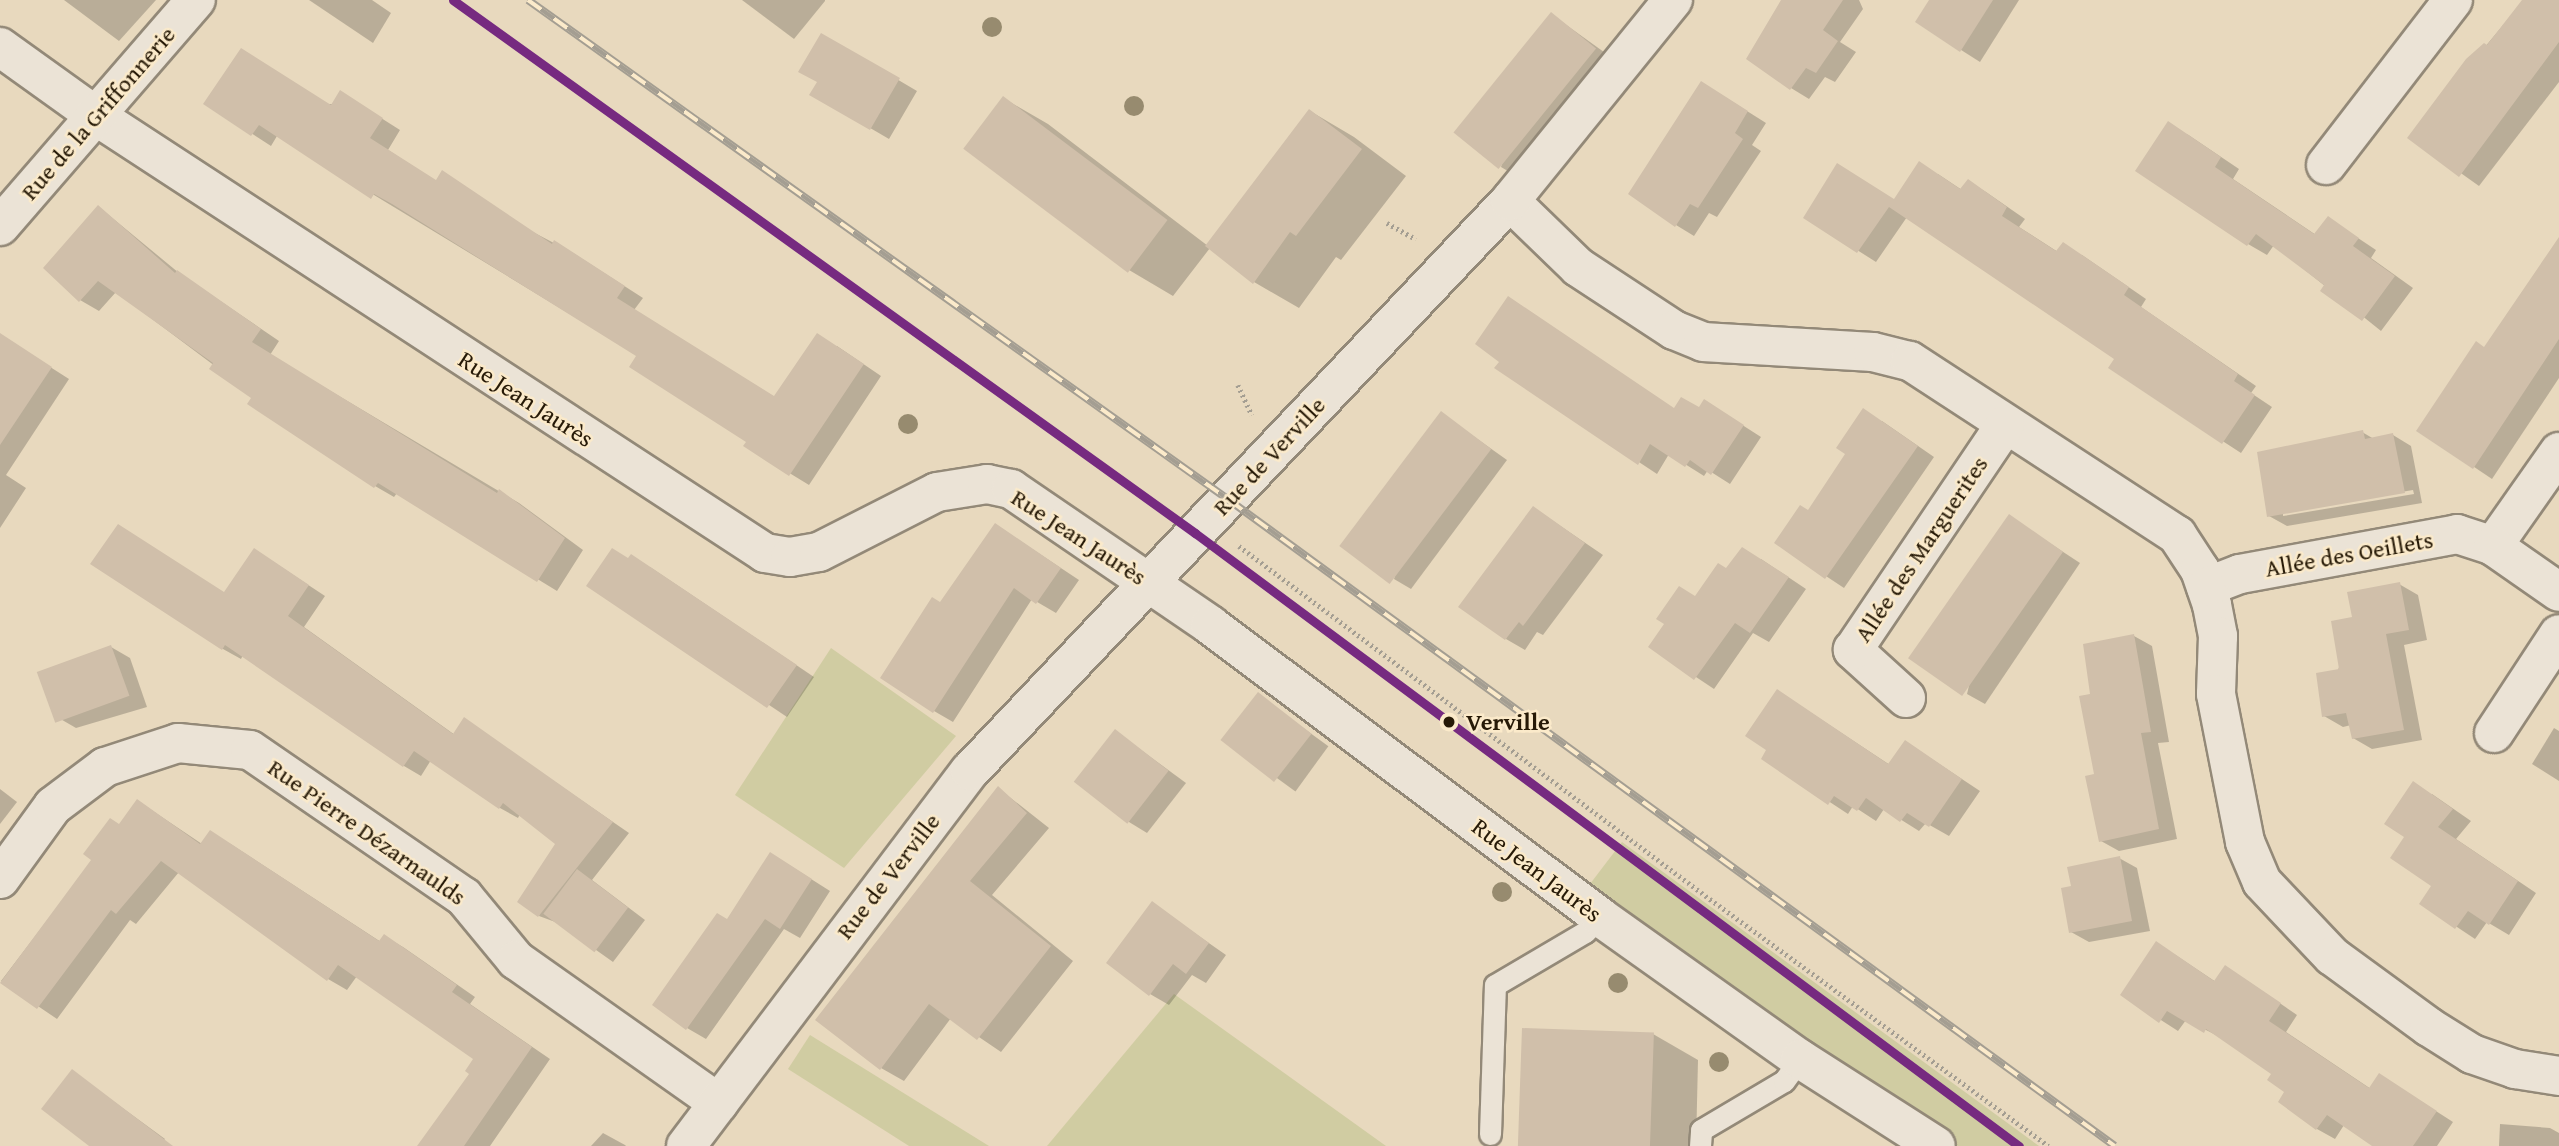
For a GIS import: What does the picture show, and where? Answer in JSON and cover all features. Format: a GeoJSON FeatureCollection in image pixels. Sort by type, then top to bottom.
{"type":"FeatureCollection","features":[{"type":"Feature","properties":{"kind":"street","name":"Rue de la Griffonnerie"},"geometry":{"type":"LineString","coordinates":[[0,226],[196,0]]}},
{"type":"Feature","properties":{"kind":"street","name":"Rue de Verville"},"geometry":{"type":"LineString","coordinates":[[686,1146],[970,771],[1510,201],[1673,0]]}},
{"type":"Feature","properties":{"kind":"street"},"geometry":{"type":"LineString","coordinates":[[2326,165],[2452,0]]}},
{"type":"Feature","properties":{"kind":"street","name":"Rue Jean Jaurès"},"geometry":{"type":"LineString","coordinates":[[0,47],[96,116],[765,553],[790,556],[819,552],[937,492],[987,484],[1027,498],[1147,582],[1600,917],[1800,1059],[1936,1146]]}},
{"type":"Feature","properties":{"kind":"street"},"geometry":{"type":"LineString","coordinates":[[1510,201],[1578,267],[1674,330],[1703,342],[1873,352],[1910,361],[2177,535],[2206,587],[2218,636],[2216,694],[2245,842],[2262,882],[2332,956],[2429,1027],[2472,1054],[2515,1069],[2559,1076]]}},
{"type":"Feature","properties":{"kind":"street","name":"Allée des Marguerites"},"geometry":{"type":"LineString","coordinates":[[1906,698],[1853,650],[2005,425]]}},
{"type":"Feature","properties":{"kind":"street"},"geometry":{"type":"LineString","coordinates":[[2493,546],[2559,452]]}},
{"type":"Feature","properties":{"kind":"street","name":"Allée des Oeillets"},"geometry":{"type":"LineString","coordinates":[[2206,587],[2240,574],[2457,534],[2493,546],[2559,593]]}},
{"type":"Feature","properties":{"kind":"street"},"geometry":{"type":"LineString","coordinates":[[2494,733],[2559,634]]}},
{"type":"Feature","properties":{"kind":"street","name":"Rue Pierre Dézarnaulds"},"geometry":{"type":"LineString","coordinates":[[0,879],[53,806],[104,767],[178,743],[250,750],[464,897],[516,960],[719,1103]]}},
{"type":"Feature","properties":{"kind":"lane"},"geometry":{"type":"LineString","coordinates":[[1490,1134],[1495,985],[1585,932],[1600,917]]}},
{"type":"Feature","properties":{"kind":"lane"},"geometry":{"type":"LineString","coordinates":[[1700,1146],[1701,1130],[1784,1081],[1800,1059]]}},
{"type":"Feature","properties":{"kind":"path"},"geometry":{"type":"LineString","coordinates":[[1387,223],[1423,242]]}},
{"type":"Feature","properties":{"kind":"path"},"geometry":{"type":"LineString","coordinates":[[1207,522],[1710,900],[2049,1146]]}},
{"type":"Feature","properties":{"kind":"shaded area"},"geometry":{"type":"Polygon","coordinates":[[[831,648],[956,736],[844,868],[735,795],[831,648]]]}},
{"type":"Feature","properties":{"kind":"shaded area"},"geometry":{"type":"Polygon","coordinates":[[[1622,842],[2039,1146],[1957,1146],[1750,1010],[1590,884],[1622,842]]]}},
{"type":"Feature","properties":{"kind":"shaded area"},"geometry":{"type":"Polygon","coordinates":[[[1174,994],[1386,1146],[1047,1146],[1174,994]]]}},
{"type":"Feature","properties":{"kind":"shaded area"},"geometry":{"type":"Polygon","coordinates":[[[810,1035],[989,1146],[909,1146],[788,1069],[810,1035]]]}},
{"type":"Feature","properties":{"kind":"building"},"geometry":{"type":"Polygon","coordinates":[[[1781,0],[1843,0],[1823,30],[1838,41],[1816,73],[1806,68],[1790,90],[1746,59],[1781,0]]]}},
{"type":"Feature","properties":{"kind":"building"},"geometry":{"type":"Polygon","coordinates":[[[1929,0],[1993,0],[1960,52],[1915,22],[1929,0]]]}},
{"type":"Feature","properties":{"kind":"building"},"geometry":{"type":"Polygon","coordinates":[[[2522,0],[2559,0],[2559,42],[2459,177],[2407,138],[2466,59],[2484,43],[2487,45],[2522,0]]]}},
{"type":"Feature","properties":{"kind":"building"},"geometry":{"type":"Polygon","coordinates":[[[1551,12],[1596,49],[1499,169],[1453,132],[1551,12]]]}},
{"type":"Feature","properties":{"kind":"building"},"geometry":{"type":"Polygon","coordinates":[[[821,33],[900,78],[870,130],[809,95],[817,82],[798,72],[821,33]]]}},
{"type":"Feature","properties":{"kind":"building"},"geometry":{"type":"Polygon","coordinates":[[[241,48],[331,105],[340,90],[383,118],[370,138],[436,180],[442,170],[552,244],[554,240],[625,286],[617,298],[774,396],[817,333],[864,364],[789,476],[743,446],[746,442],[629,367],[636,356],[392,204],[374,194],[371,199],[259,125],[251,136],[203,104],[241,48]]]}},
{"type":"Feature","properties":{"kind":"building"},"geometry":{"type":"Polygon","coordinates":[[[1701,81],[1748,111],[1735,133],[1743,139],[1698,208],[1690,204],[1675,227],[1628,194],[1701,81]]]}},
{"type":"Feature","properties":{"kind":"building"},"geometry":{"type":"Polygon","coordinates":[[[1003,96],[1168,220],[1128,273],[963,149],[1003,96]]]}},
{"type":"Feature","properties":{"kind":"building"},"geometry":{"type":"Polygon","coordinates":[[[1309,109],[1362,149],[1296,236],[1290,232],[1253,284],[1205,246],[1309,109]]]}},
{"type":"Feature","properties":{"kind":"building"},"geometry":{"type":"Polygon","coordinates":[[[2168,121],[2221,157],[2215,167],[2314,234],[2328,216],[2359,238],[2353,246],[2395,276],[2362,321],[2320,291],[2324,285],[2256,234],[2247,246],[2135,171],[2168,121]]]}},
{"type":"Feature","properties":{"kind":"building"},"geometry":{"type":"Polygon","coordinates":[[[1919,161],[1960,189],[1968,179],[2007,207],[2002,216],[2056,251],[2063,242],[2129,287],[2124,295],[2238,374],[2234,381],[2255,395],[2222,444],[2108,368],[2114,359],[1889,207],[1857,253],[1803,218],[1837,163],[1894,199],[1919,161]]]}},
{"type":"Feature","properties":{"kind":"building"},"geometry":{"type":"Polygon","coordinates":[[[98,205],[175,273],[177,270],[261,329],[252,342],[497,493],[499,489],[565,538],[537,582],[378,483],[374,488],[247,404],[251,398],[209,369],[213,363],[98,281],[79,302],[43,268],[98,205]]]}},
{"type":"Feature","properties":{"kind":"building"},"geometry":{"type":"Polygon","coordinates":[[[2559,237],[2559,339],[2473,469],[2416,431],[2476,341],[2484,347],[2559,237]]]}},
{"type":"Feature","properties":{"kind":"building"},"geometry":{"type":"Polygon","coordinates":[[[1508,296],[1674,408],[1681,397],[1699,407],[1704,399],[1744,425],[1711,475],[1690,460],[1685,467],[1650,444],[1638,465],[1494,368],[1499,362],[1475,344],[1508,296]]]}},
{"type":"Feature","properties":{"kind":"building"},"geometry":{"type":"Polygon","coordinates":[[[0,333],[52,367],[0,445],[0,333]]]}},
{"type":"Feature","properties":{"kind":"building"},"geometry":{"type":"Polygon","coordinates":[[[1863,408],[1918,446],[1825,579],[1774,543],[1800,505],[1808,510],[1845,454],[1836,448],[1863,408]]]}},
{"type":"Feature","properties":{"kind":"building"},"geometry":{"type":"Polygon","coordinates":[[[1441,411],[1491,449],[1390,584],[1339,546],[1441,411]]]}},
{"type":"Feature","properties":{"kind":"building"},"geometry":{"type":"Polygon","coordinates":[[[2363,430],[2365,439],[2393,433],[2405,493],[2267,517],[2257,452],[2363,430]]]}},
{"type":"Feature","properties":{"kind":"building"},"geometry":{"type":"Polygon","coordinates":[[[1533,506],[1585,543],[1523,626],[1519,622],[1505,640],[1458,607],[1533,506]]]}},
{"type":"Feature","properties":{"kind":"building"},"geometry":{"type":"Polygon","coordinates":[[[2009,514],[2063,552],[1962,696],[1908,658],[2009,514]]]}},
{"type":"Feature","properties":{"kind":"building"},"geometry":{"type":"Polygon","coordinates":[[[995,523],[1061,568],[1036,604],[1014,588],[933,713],[880,678],[932,597],[940,602],[995,523]]]}},
{"type":"Feature","properties":{"kind":"building"},"geometry":{"type":"Polygon","coordinates":[[[118,524],[224,592],[254,548],[309,585],[288,616],[453,734],[464,717],[613,822],[538,917],[517,902],[555,844],[503,803],[499,809],[414,751],[403,767],[225,645],[222,650],[90,564],[118,524]]]}},
{"type":"Feature","properties":{"kind":"building"},"geometry":{"type":"Polygon","coordinates":[[[1742,547],[1789,577],[1750,633],[1735,623],[1694,680],[1648,647],[1664,624],[1656,619],[1679,586],[1695,596],[1718,563],[1726,568],[1742,547]]]}},
{"type":"Feature","properties":{"kind":"building"},"geometry":{"type":"Polygon","coordinates":[[[612,548],[628,558],[631,554],[797,665],[767,708],[586,586],[612,548]]]}},
{"type":"Feature","properties":{"kind":"building"},"geometry":{"type":"Polygon","coordinates":[[[2400,582],[2409,630],[2386,634],[2404,730],[2352,739],[2346,713],[2322,717],[2316,673],[2339,669],[2331,621],[2352,617],[2347,592],[2400,582]]]}},
{"type":"Feature","properties":{"kind":"building"},"geometry":{"type":"Polygon","coordinates":[[[2134,634],[2151,732],[2141,733],[2159,829],[2099,842],[2085,776],[2094,774],[2079,696],[2090,694],[2083,644],[2134,634]]]}},
{"type":"Feature","properties":{"kind":"building"},"geometry":{"type":"Polygon","coordinates":[[[111,645],[129,696],[55,723],[37,672],[111,645]]]}},
{"type":"Feature","properties":{"kind":"building"},"geometry":{"type":"Polygon","coordinates":[[[1777,689],[1888,764],[1905,740],[1962,779],[1929,827],[1907,813],[1900,822],[1866,798],[1857,811],[1834,796],[1828,805],[1761,759],[1766,750],[1745,736],[1777,689]]]}},
{"type":"Feature","properties":{"kind":"building"},"geometry":{"type":"Polygon","coordinates":[[[1258,692],[1312,734],[1274,782],[1220,740],[1258,692]]]}},
{"type":"Feature","properties":{"kind":"building"},"geometry":{"type":"Polygon","coordinates":[[[1115,729],[1169,771],[1127,824],[1074,782],[1115,729]]]}},
{"type":"Feature","properties":{"kind":"building"},"geometry":{"type":"Polygon","coordinates":[[[2413,781],[2453,809],[2438,827],[2518,881],[2489,925],[2468,911],[2455,929],[2419,904],[2431,886],[2390,858],[2404,837],[2384,824],[2413,781]]]}},
{"type":"Feature","properties":{"kind":"building"},"geometry":{"type":"Polygon","coordinates":[[[998,786],[1027,813],[970,881],[1051,946],[977,1040],[929,1004],[880,1070],[815,1020],[998,786]]]}},
{"type":"Feature","properties":{"kind":"building"},"geometry":{"type":"Polygon","coordinates":[[[137,799],[200,844],[210,830],[379,941],[384,934],[457,985],[452,992],[532,1047],[464,1146],[417,1146],[469,1074],[465,1071],[473,1059],[338,965],[327,981],[161,861],[116,914],[111,910],[37,1009],[0,983],[91,860],[83,854],[110,818],[119,824],[137,799]]]}},
{"type":"Feature","properties":{"kind":"building"},"geometry":{"type":"Polygon","coordinates":[[[770,852],[812,879],[780,929],[765,919],[686,1030],[652,1005],[717,913],[727,919],[770,852]]]}},
{"type":"Feature","properties":{"kind":"building"},"geometry":{"type":"Polygon","coordinates":[[[2120,856],[2132,921],[2069,933],[2061,888],[2071,886],[2067,867],[2120,856]]]}},
{"type":"Feature","properties":{"kind":"building"},"geometry":{"type":"Polygon","coordinates":[[[577,869],[628,908],[594,952],[543,914],[577,869]]]}},
{"type":"Feature","properties":{"kind":"building"},"geometry":{"type":"Polygon","coordinates":[[[1152,901],[1209,943],[1186,974],[1173,964],[1149,996],[1106,963],[1152,901]]]}},
{"type":"Feature","properties":{"kind":"building"},"geometry":{"type":"Polygon","coordinates":[[[2156,941],[2214,981],[2225,965],[2281,1003],[2269,1021],[2369,1088],[2379,1073],[2437,1111],[2413,1146],[2372,1146],[2327,1115],[2316,1130],[2278,1102],[2284,1092],[2267,1080],[2271,1074],[2206,1029],[2204,1033],[2167,1011],[2159,1023],[2120,995],[2156,941]]]}},
{"type":"Feature","properties":{"kind":"building"},"geometry":{"type":"Polygon","coordinates":[[[1522,1028],[1654,1033],[1650,1146],[1518,1146],[1522,1028]]]}},
{"type":"Feature","properties":{"kind":"building"},"geometry":{"type":"Polygon","coordinates":[[[72,1069],[173,1146],[89,1146],[41,1109],[72,1069]]]}},
{"type":"Feature","properties":{"kind":"railway"},"geometry":{"type":"LineString","coordinates":[[528,0],[1229,500],[2115,1146]]}},
{"type":"Feature","properties":{"kind":"transit line"},"geometry":{"type":"LineString","coordinates":[[453,0],[1195,533],[2019,1146]]}},
{"type":"Feature","properties":{"kind":"place","name":"Verville"},"geometry":{"type":"Point","coordinates":[1449,722]}}]}
